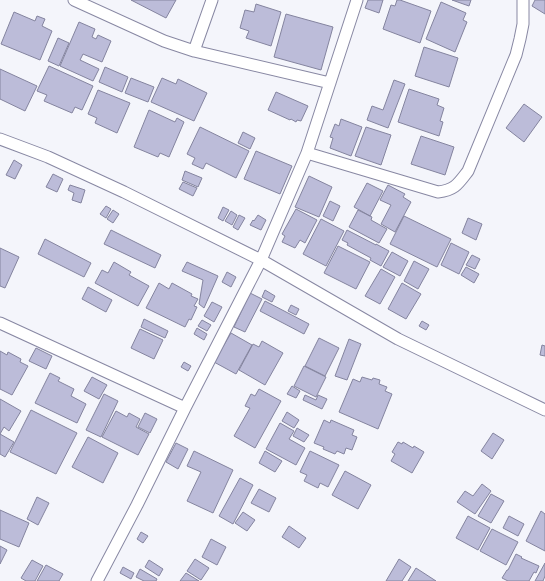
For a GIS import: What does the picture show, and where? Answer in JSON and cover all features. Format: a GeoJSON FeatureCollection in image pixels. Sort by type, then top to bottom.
{"type":"FeatureCollection","features":[{"type":"Feature","properties":{"kind":"street"},"geometry":{"type":"LineString","coordinates":[[74,0],[164,41],[194,51],[330,84]]}},
{"type":"Feature","properties":{"kind":"street"},"geometry":{"type":"LineString","coordinates":[[194,51],[212,0]]}},
{"type":"Feature","properties":{"kind":"street"},"geometry":{"type":"LineString","coordinates":[[97,581],[261,260],[307,153],[357,0]]}},
{"type":"Feature","properties":{"kind":"street"},"geometry":{"type":"LineString","coordinates":[[307,153],[438,192],[447,191],[456,186],[468,171],[516,55],[523,24],[523,0]]}},
{"type":"Feature","properties":{"kind":"street"},"geometry":{"type":"LineString","coordinates":[[0,139],[48,157],[261,260],[398,339],[545,410]]}},
{"type":"Feature","properties":{"kind":"street"},"geometry":{"type":"LineString","coordinates":[[0,323],[185,408]]}},
{"type":"Feature","properties":{"kind":"building"},"geometry":{"type":"Polygon","coordinates":[[[131,0],[176,0],[166,18],[131,0]]]}},
{"type":"Feature","properties":{"kind":"building"},"geometry":{"type":"Polygon","coordinates":[[[368,0],[383,0],[379,13],[365,8],[368,0]]]}},
{"type":"Feature","properties":{"kind":"building"},"geometry":{"type":"Polygon","coordinates":[[[397,0],[431,11],[420,43],[383,29],[391,5],[395,6],[397,0]]]}},
{"type":"Feature","properties":{"kind":"building"},"geometry":{"type":"Polygon","coordinates":[[[452,0],[471,0],[469,6],[452,0]]]}},
{"type":"Feature","properties":{"kind":"building"},"geometry":{"type":"Polygon","coordinates":[[[535,0],[545,0],[545,14],[532,6],[535,0]]]}},
{"type":"Feature","properties":{"kind":"building"},"geometry":{"type":"Polygon","coordinates":[[[441,2],[466,13],[463,20],[467,22],[455,52],[426,39],[441,2]]]}},
{"type":"Feature","properties":{"kind":"building"},"geometry":{"type":"Polygon","coordinates":[[[256,4],[281,12],[271,46],[246,38],[249,31],[240,28],[245,10],[254,12],[256,4]]]}},
{"type":"Feature","properties":{"kind":"building"},"geometry":{"type":"Polygon","coordinates":[[[14,12],[35,21],[37,16],[45,19],[42,26],[52,31],[40,60],[1,44],[14,12]]]}},
{"type":"Feature","properties":{"kind":"building"},"geometry":{"type":"Polygon","coordinates":[[[286,14],[333,27],[321,70],[274,57],[286,14]]]}},
{"type":"Feature","properties":{"kind":"building"},"geometry":{"type":"Polygon","coordinates":[[[79,22],[95,29],[92,37],[96,39],[98,35],[111,41],[102,62],[83,54],[80,60],[99,69],[93,81],[60,66],[79,22]]]}},
{"type":"Feature","properties":{"kind":"building"},"geometry":{"type":"Polygon","coordinates":[[[58,38],[69,43],[59,66],[48,61],[58,38]]]}},
{"type":"Feature","properties":{"kind":"building"},"geometry":{"type":"Polygon","coordinates":[[[424,47],[458,58],[449,87],[415,76],[424,47]]]}},
{"type":"Feature","properties":{"kind":"building"},"geometry":{"type":"Polygon","coordinates":[[[49,66],[93,86],[82,110],[75,107],[72,113],[44,101],[47,95],[37,91],[49,66]]]}},
{"type":"Feature","properties":{"kind":"building"},"geometry":{"type":"Polygon","coordinates":[[[105,67],[128,77],[122,92],[99,82],[105,67]]]}},
{"type":"Feature","properties":{"kind":"building"},"geometry":{"type":"Polygon","coordinates":[[[0,69],[37,86],[25,111],[0,99],[0,69]]]}},
{"type":"Feature","properties":{"kind":"building"},"geometry":{"type":"Polygon","coordinates":[[[131,78],[154,87],[148,102],[125,93],[131,78]]]}},
{"type":"Feature","properties":{"kind":"building"},"geometry":{"type":"Polygon","coordinates":[[[162,78],[176,84],[178,79],[207,93],[194,121],[151,102],[162,78]]]}},
{"type":"Feature","properties":{"kind":"building"},"geometry":{"type":"Polygon","coordinates":[[[394,80],[405,84],[388,128],[367,120],[372,106],[383,110],[394,80]]]}},
{"type":"Feature","properties":{"kind":"building"},"geometry":{"type":"Polygon","coordinates":[[[409,89],[439,99],[437,105],[444,108],[440,121],[443,122],[439,136],[398,122],[409,89]]]}},
{"type":"Feature","properties":{"kind":"building"},"geometry":{"type":"Polygon","coordinates":[[[98,90],[130,103],[117,133],[95,123],[97,118],[88,114],[98,90]]]}},
{"type":"Feature","properties":{"kind":"building"},"geometry":{"type":"Polygon","coordinates":[[[276,92],[308,106],[301,121],[297,120],[296,122],[291,119],[290,120],[268,110],[276,92]]]}},
{"type":"Feature","properties":{"kind":"building"},"geometry":{"type":"Polygon","coordinates":[[[524,104],[542,117],[524,142],[506,128],[524,104]]]}},
{"type":"Feature","properties":{"kind":"building"},"geometry":{"type":"Polygon","coordinates":[[[149,110],[175,122],[177,118],[184,122],[169,157],[160,153],[158,157],[134,147],[149,110]]]}},
{"type":"Feature","properties":{"kind":"building"},"geometry":{"type":"Polygon","coordinates":[[[341,119],[362,127],[351,156],[330,148],[333,138],[330,137],[335,124],[339,126],[341,119]]]}},
{"type":"Feature","properties":{"kind":"building"},"geometry":{"type":"Polygon","coordinates":[[[200,127],[249,151],[236,178],[206,163],[203,169],[192,164],[195,158],[187,154],[200,127]]]}},
{"type":"Feature","properties":{"kind":"building"},"geometry":{"type":"Polygon","coordinates":[[[366,127],[391,135],[381,165],[355,156],[366,127]]]}},
{"type":"Feature","properties":{"kind":"building"},"geometry":{"type":"Polygon","coordinates":[[[243,132],[255,138],[250,149],[238,143],[243,132]]]}},
{"type":"Feature","properties":{"kind":"building"},"geometry":{"type":"Polygon","coordinates":[[[421,136],[454,147],[445,175],[411,164],[421,136]]]}},
{"type":"Feature","properties":{"kind":"building"},"geometry":{"type":"Polygon","coordinates":[[[256,151],[292,166],[280,194],[244,179],[256,151]]]}},
{"type":"Feature","properties":{"kind":"building"},"geometry":{"type":"Polygon","coordinates":[[[14,160],[22,165],[15,179],[6,175],[14,160]]]}},
{"type":"Feature","properties":{"kind":"building"},"geometry":{"type":"Polygon","coordinates":[[[185,171],[202,178],[198,187],[182,180],[185,171]]]}},
{"type":"Feature","properties":{"kind":"building"},"geometry":{"type":"Polygon","coordinates":[[[53,174],[63,179],[57,192],[46,187],[53,174]]]}},
{"type":"Feature","properties":{"kind":"building"},"geometry":{"type":"Polygon","coordinates":[[[309,176],[332,187],[319,217],[295,207],[309,176]]]}},
{"type":"Feature","properties":{"kind":"building"},"geometry":{"type":"Polygon","coordinates":[[[183,182],[197,188],[193,196],[179,189],[183,182]]]}},
{"type":"Feature","properties":{"kind":"building"},"geometry":{"type":"Polygon","coordinates":[[[367,183],[383,191],[370,216],[354,207],[367,183]]]}},
{"type":"Feature","properties":{"kind":"building"},"geometry":{"type":"Polygon","coordinates":[[[70,185],[85,190],[81,203],[72,200],[74,193],[68,190],[70,185]]]}},
{"type":"Feature","properties":{"kind":"building"},"geometry":{"type":"Polygon","coordinates":[[[388,185],[405,194],[403,197],[411,202],[395,232],[381,224],[391,205],[380,200],[388,185]]]}},
{"type":"Feature","properties":{"kind":"building"},"geometry":{"type":"Polygon","coordinates":[[[330,201],[340,206],[333,221],[323,216],[330,201]]]}},
{"type":"Feature","properties":{"kind":"building"},"geometry":{"type":"Polygon","coordinates":[[[106,206],[111,209],[106,218],[100,214],[106,206]]]}},
{"type":"Feature","properties":{"kind":"building"},"geometry":{"type":"Polygon","coordinates":[[[223,207],[229,210],[223,221],[218,218],[223,207]]]}},
{"type":"Feature","properties":{"kind":"building"},"geometry":{"type":"Polygon","coordinates":[[[296,209],[317,220],[305,243],[300,240],[295,248],[282,242],[285,236],[282,234],[296,209]]]}},
{"type":"Feature","properties":{"kind":"building"},"geometry":{"type":"Polygon","coordinates":[[[113,210],[119,214],[113,223],[107,219],[113,210]]]}},
{"type":"Feature","properties":{"kind":"building"},"geometry":{"type":"Polygon","coordinates":[[[358,210],[372,217],[371,220],[387,229],[379,243],[349,227],[358,210]]]}},
{"type":"Feature","properties":{"kind":"building"},"geometry":{"type":"Polygon","coordinates":[[[231,211],[237,215],[232,225],[225,221],[231,211]]]}},
{"type":"Feature","properties":{"kind":"building"},"geometry":{"type":"Polygon","coordinates":[[[239,215],[245,218],[238,230],[233,227],[239,215]]]}},
{"type":"Feature","properties":{"kind":"building"},"geometry":{"type":"Polygon","coordinates":[[[258,215],[266,220],[261,230],[250,225],[258,215]]]}},
{"type":"Feature","properties":{"kind":"building"},"geometry":{"type":"Polygon","coordinates":[[[404,216],[451,239],[437,267],[390,244],[404,216]]]}},
{"type":"Feature","properties":{"kind":"building"},"geometry":{"type":"Polygon","coordinates":[[[468,218],[482,224],[476,240],[462,233],[468,218]]]}},
{"type":"Feature","properties":{"kind":"building"},"geometry":{"type":"Polygon","coordinates":[[[321,219],[344,231],[326,266],[303,254],[321,219]]]}},
{"type":"Feature","properties":{"kind":"building"},"geometry":{"type":"Polygon","coordinates":[[[111,230],[161,255],[155,268],[104,244],[111,230]]]}},
{"type":"Feature","properties":{"kind":"building"},"geometry":{"type":"Polygon","coordinates":[[[347,230],[389,251],[381,266],[370,260],[371,258],[347,245],[348,243],[342,240],[347,230]]]}},
{"type":"Feature","properties":{"kind":"building"},"geometry":{"type":"Polygon","coordinates":[[[45,239],[91,263],[84,277],[38,254],[45,239]]]}},
{"type":"Feature","properties":{"kind":"building"},"geometry":{"type":"Polygon","coordinates":[[[451,243],[469,252],[459,274],[441,265],[451,243]]]}},
{"type":"Feature","properties":{"kind":"building"},"geometry":{"type":"Polygon","coordinates":[[[338,246],[370,262],[356,289],[324,273],[338,246]]]}},
{"type":"Feature","properties":{"kind":"building"},"geometry":{"type":"Polygon","coordinates":[[[0,248],[19,257],[5,288],[0,286],[0,248]]]}},
{"type":"Feature","properties":{"kind":"building"},"geometry":{"type":"Polygon","coordinates":[[[392,252],[408,261],[400,276],[383,267],[392,252]]]}},
{"type":"Feature","properties":{"kind":"building"},"geometry":{"type":"Polygon","coordinates":[[[472,255],[480,259],[475,269],[466,265],[472,255]]]}},
{"type":"Feature","properties":{"kind":"building"},"geometry":{"type":"Polygon","coordinates":[[[414,261],[429,269],[418,289],[404,281],[414,261]]]}},
{"type":"Feature","properties":{"kind":"building"},"geometry":{"type":"Polygon","coordinates":[[[114,262],[131,272],[129,275],[149,286],[138,306],[95,283],[102,270],[108,273],[114,262]]]}},
{"type":"Feature","properties":{"kind":"building"},"geometry":{"type":"Polygon","coordinates":[[[187,262],[218,276],[204,308],[199,304],[203,280],[182,271],[187,262]]]}},
{"type":"Feature","properties":{"kind":"building"},"geometry":{"type":"Polygon","coordinates":[[[466,267],[479,274],[474,283],[461,275],[466,267]]]}},
{"type":"Feature","properties":{"kind":"building"},"geometry":{"type":"Polygon","coordinates":[[[381,269],[395,277],[380,304],[365,296],[381,269]]]}},
{"type":"Feature","properties":{"kind":"building"},"geometry":{"type":"Polygon","coordinates":[[[227,272],[236,277],[231,287],[222,282],[227,272]]]}},
{"type":"Feature","properties":{"kind":"building"},"geometry":{"type":"Polygon","coordinates":[[[159,283],[169,289],[172,283],[198,299],[194,306],[197,307],[191,320],[189,319],[185,327],[146,308],[159,283]]]}},
{"type":"Feature","properties":{"kind":"building"},"geometry":{"type":"Polygon","coordinates":[[[402,283],[421,294],[406,319],[388,309],[402,283]]]}},
{"type":"Feature","properties":{"kind":"building"},"geometry":{"type":"Polygon","coordinates":[[[88,287],[112,300],[106,312],[82,299],[88,287]]]}},
{"type":"Feature","properties":{"kind":"building"},"geometry":{"type":"Polygon","coordinates":[[[265,290],[275,296],[272,302],[262,297],[265,290]]]}},
{"type":"Feature","properties":{"kind":"building"},"geometry":{"type":"Polygon","coordinates":[[[250,293],[262,299],[245,332],[234,327],[250,293]]]}},
{"type":"Feature","properties":{"kind":"building"},"geometry":{"type":"Polygon","coordinates":[[[265,301],[309,324],[304,334],[260,311],[265,301]]]}},
{"type":"Feature","properties":{"kind":"building"},"geometry":{"type":"Polygon","coordinates":[[[212,302],[222,307],[214,322],[204,316],[212,302]]]}},
{"type":"Feature","properties":{"kind":"building"},"geometry":{"type":"Polygon","coordinates":[[[291,305],[299,309],[296,315],[288,311],[291,305]]]}},
{"type":"Feature","properties":{"kind":"building"},"geometry":{"type":"Polygon","coordinates":[[[144,319],[168,331],[165,338],[141,327],[144,319]]]}},
{"type":"Feature","properties":{"kind":"building"},"geometry":{"type":"Polygon","coordinates":[[[202,320],[211,325],[207,331],[198,326],[202,320]]]}},
{"type":"Feature","properties":{"kind":"building"},"geometry":{"type":"Polygon","coordinates":[[[422,321],[429,325],[426,330],[419,326],[422,321]]]}},
{"type":"Feature","properties":{"kind":"building"},"geometry":{"type":"Polygon","coordinates":[[[197,328],[207,334],[204,340],[194,334],[197,328]]]}},
{"type":"Feature","properties":{"kind":"building"},"geometry":{"type":"Polygon","coordinates":[[[140,329],[163,340],[154,359],[131,348],[140,329]]]}},
{"type":"Feature","properties":{"kind":"building"},"geometry":{"type":"Polygon","coordinates":[[[231,333],[252,345],[236,374],[214,362],[231,333]]]}},
{"type":"Feature","properties":{"kind":"building"},"geometry":{"type":"Polygon","coordinates":[[[319,338],[339,348],[325,376],[305,366],[319,338]]]}},
{"type":"Feature","properties":{"kind":"building"},"geometry":{"type":"Polygon","coordinates":[[[349,339],[361,344],[347,380],[335,376],[349,339]]]}},
{"type":"Feature","properties":{"kind":"building"},"geometry":{"type":"Polygon","coordinates":[[[262,341],[283,353],[265,385],[239,370],[253,344],[259,347],[262,341]]]}},
{"type":"Feature","properties":{"kind":"building"},"geometry":{"type":"Polygon","coordinates":[[[542,345],[545,346],[545,356],[540,355],[542,345]]]}},
{"type":"Feature","properties":{"kind":"building"},"geometry":{"type":"Polygon","coordinates":[[[36,348],[52,356],[46,369],[29,361],[36,348]]]}},
{"type":"Feature","properties":{"kind":"building"},"geometry":{"type":"Polygon","coordinates":[[[0,351],[7,355],[8,352],[21,359],[20,362],[28,366],[12,395],[0,389],[0,351]]]}},
{"type":"Feature","properties":{"kind":"building"},"geometry":{"type":"Polygon","coordinates":[[[184,362],[191,366],[188,371],[181,367],[184,362]]]}},
{"type":"Feature","properties":{"kind":"building"},"geometry":{"type":"Polygon","coordinates":[[[304,366],[326,377],[316,397],[294,386],[304,366]]]}},
{"type":"Feature","properties":{"kind":"building"},"geometry":{"type":"Polygon","coordinates":[[[50,373],[60,378],[58,381],[74,389],[71,396],[86,404],[77,423],[35,403],[50,373]]]}},
{"type":"Feature","properties":{"kind":"building"},"geometry":{"type":"Polygon","coordinates":[[[92,377],[107,385],[99,399],[84,391],[92,377]]]}},
{"type":"Feature","properties":{"kind":"building"},"geometry":{"type":"Polygon","coordinates":[[[362,377],[372,380],[373,378],[380,380],[379,384],[387,387],[385,391],[392,394],[378,429],[339,412],[353,379],[360,382],[362,377]]]}},
{"type":"Feature","properties":{"kind":"building"},"geometry":{"type":"Polygon","coordinates":[[[292,386],[300,391],[296,398],[287,394],[292,386]]]}},
{"type":"Feature","properties":{"kind":"building"},"geometry":{"type":"Polygon","coordinates":[[[259,389],[281,401],[255,448],[234,436],[250,408],[245,406],[251,394],[255,396],[259,389]]]}},
{"type":"Feature","properties":{"kind":"building"},"geometry":{"type":"Polygon","coordinates":[[[104,394],[118,401],[101,437],[86,430],[104,394]]]}},
{"type":"Feature","properties":{"kind":"building"},"geometry":{"type":"Polygon","coordinates":[[[305,395],[316,400],[318,395],[327,399],[322,409],[303,400],[305,395]]]}},
{"type":"Feature","properties":{"kind":"building"},"geometry":{"type":"Polygon","coordinates":[[[0,399],[21,411],[9,431],[4,427],[0,434],[0,399]]]}},
{"type":"Feature","properties":{"kind":"building"},"geometry":{"type":"Polygon","coordinates":[[[31,410],[77,433],[56,474],[10,452],[31,410]]]}},
{"type":"Feature","properties":{"kind":"building"},"geometry":{"type":"Polygon","coordinates":[[[116,411],[127,417],[129,413],[140,419],[136,427],[149,434],[138,455],[102,437],[116,411]]]}},
{"type":"Feature","properties":{"kind":"building"},"geometry":{"type":"Polygon","coordinates":[[[287,412],[299,420],[294,428],[282,421],[287,412]]]}},
{"type":"Feature","properties":{"kind":"building"},"geometry":{"type":"Polygon","coordinates":[[[145,413],[157,419],[150,433],[138,427],[145,413]]]}},
{"type":"Feature","properties":{"kind":"building"},"geometry":{"type":"Polygon","coordinates":[[[324,420],[330,423],[331,420],[354,430],[352,435],[357,437],[352,450],[346,448],[344,454],[337,451],[335,454],[314,443],[324,420]]]}},
{"type":"Feature","properties":{"kind":"building"},"geometry":{"type":"Polygon","coordinates":[[[280,423],[294,431],[289,439],[305,448],[296,465],[266,449],[280,423]]]}},
{"type":"Feature","properties":{"kind":"building"},"geometry":{"type":"Polygon","coordinates":[[[297,428],[309,435],[304,442],[293,436],[297,428]]]}},
{"type":"Feature","properties":{"kind":"building"},"geometry":{"type":"Polygon","coordinates":[[[493,433],[504,440],[492,459],[481,451],[493,433]]]}},
{"type":"Feature","properties":{"kind":"building"},"geometry":{"type":"Polygon","coordinates":[[[0,434],[14,442],[5,457],[0,454],[0,434]]]}},
{"type":"Feature","properties":{"kind":"building"},"geometry":{"type":"Polygon","coordinates":[[[88,437],[118,453],[103,483],[72,467],[88,437]]]}},
{"type":"Feature","properties":{"kind":"building"},"geometry":{"type":"Polygon","coordinates":[[[398,442],[402,444],[403,442],[413,448],[414,446],[424,452],[412,473],[391,461],[395,454],[392,452],[398,442]]]}},
{"type":"Feature","properties":{"kind":"building"},"geometry":{"type":"Polygon","coordinates":[[[176,443],[188,449],[178,469],[166,462],[176,443]]]}},
{"type":"Feature","properties":{"kind":"building"},"geometry":{"type":"Polygon","coordinates":[[[194,451],[233,470],[213,513],[187,501],[201,472],[187,466],[194,451]]]}},
{"type":"Feature","properties":{"kind":"building"},"geometry":{"type":"Polygon","coordinates":[[[265,451],[282,461],[275,472],[259,463],[265,451]]]}},
{"type":"Feature","properties":{"kind":"building"},"geometry":{"type":"Polygon","coordinates":[[[310,451],[339,465],[328,487],[320,483],[318,488],[304,481],[307,475],[300,472],[310,451]]]}},
{"type":"Feature","properties":{"kind":"building"},"geometry":{"type":"Polygon","coordinates":[[[345,471],[371,485],[358,509],[332,495],[345,471]]]}},
{"type":"Feature","properties":{"kind":"building"},"geometry":{"type":"Polygon","coordinates":[[[240,478],[253,485],[233,524],[219,516],[240,478]]]}},
{"type":"Feature","properties":{"kind":"building"},"geometry":{"type":"Polygon","coordinates":[[[482,484],[491,491],[475,514],[457,502],[465,491],[473,496],[482,484]]]}},
{"type":"Feature","properties":{"kind":"building"},"geometry":{"type":"Polygon","coordinates":[[[259,489],[276,498],[269,512],[251,503],[259,489]]]}},
{"type":"Feature","properties":{"kind":"building"},"geometry":{"type":"Polygon","coordinates":[[[491,494],[504,501],[491,523],[478,516],[491,494]]]}},
{"type":"Feature","properties":{"kind":"building"},"geometry":{"type":"Polygon","coordinates":[[[37,497],[49,503],[38,525],[27,519],[37,497]]]}},
{"type":"Feature","properties":{"kind":"building"},"geometry":{"type":"Polygon","coordinates":[[[0,510],[29,523],[19,547],[0,539],[0,510]]]}},
{"type":"Feature","properties":{"kind":"building"},"geometry":{"type":"Polygon","coordinates":[[[541,511],[545,514],[545,551],[526,541],[541,511]]]}},
{"type":"Feature","properties":{"kind":"building"},"geometry":{"type":"Polygon","coordinates":[[[243,512],[255,520],[247,531],[235,523],[243,512]]]}},
{"type":"Feature","properties":{"kind":"building"},"geometry":{"type":"Polygon","coordinates":[[[468,516],[490,528],[478,550],[456,538],[468,516]]]}},
{"type":"Feature","properties":{"kind":"building"},"geometry":{"type":"Polygon","coordinates":[[[509,516],[524,524],[518,536],[503,528],[509,516]]]}},
{"type":"Feature","properties":{"kind":"building"},"geometry":{"type":"Polygon","coordinates":[[[289,526],[306,538],[299,548],[282,537],[289,526]]]}},
{"type":"Feature","properties":{"kind":"building"},"geometry":{"type":"Polygon","coordinates":[[[492,529],[518,542],[506,565],[480,551],[492,529]]]}},
{"type":"Feature","properties":{"kind":"building"},"geometry":{"type":"Polygon","coordinates":[[[141,532],[148,536],[143,543],[137,539],[141,532]]]}},
{"type":"Feature","properties":{"kind":"building"},"geometry":{"type":"Polygon","coordinates":[[[211,539],[226,547],[217,565],[202,557],[211,539]]]}},
{"type":"Feature","properties":{"kind":"building"},"geometry":{"type":"Polygon","coordinates":[[[0,546],[7,550],[0,564],[0,546]]]}},
{"type":"Feature","properties":{"kind":"building"},"geometry":{"type":"Polygon","coordinates":[[[516,554],[522,557],[521,558],[539,566],[536,573],[534,572],[529,581],[508,581],[502,578],[516,554]]]}},
{"type":"Feature","properties":{"kind":"building"},"geometry":{"type":"Polygon","coordinates":[[[195,559],[209,568],[201,580],[187,571],[195,559]]]}},
{"type":"Feature","properties":{"kind":"building"},"geometry":{"type":"Polygon","coordinates":[[[399,559],[411,567],[402,581],[386,581],[399,559]]]}},
{"type":"Feature","properties":{"kind":"building"},"geometry":{"type":"Polygon","coordinates":[[[32,560],[43,566],[35,581],[26,581],[21,578],[32,560]]]}},
{"type":"Feature","properties":{"kind":"building"},"geometry":{"type":"Polygon","coordinates":[[[149,560],[163,569],[159,576],[145,567],[149,560]]]}},
{"type":"Feature","properties":{"kind":"building"},"geometry":{"type":"Polygon","coordinates":[[[545,563],[545,576],[543,581],[535,581],[545,563]]]}},
{"type":"Feature","properties":{"kind":"building"},"geometry":{"type":"Polygon","coordinates":[[[46,565],[63,574],[59,581],[37,581],[46,565]]]}},
{"type":"Feature","properties":{"kind":"building"},"geometry":{"type":"Polygon","coordinates":[[[123,567],[134,573],[131,579],[120,573],[123,567]]]}},
{"type":"Feature","properties":{"kind":"building"},"geometry":{"type":"Polygon","coordinates":[[[416,568],[436,581],[408,581],[416,568]]]}},
{"type":"Feature","properties":{"kind":"building"},"geometry":{"type":"Polygon","coordinates":[[[140,569],[157,579],[156,581],[144,581],[136,577],[140,569]]]}},
{"type":"Feature","properties":{"kind":"building"},"geometry":{"type":"Polygon","coordinates":[[[186,573],[199,581],[180,581],[186,573]]]}}]}
